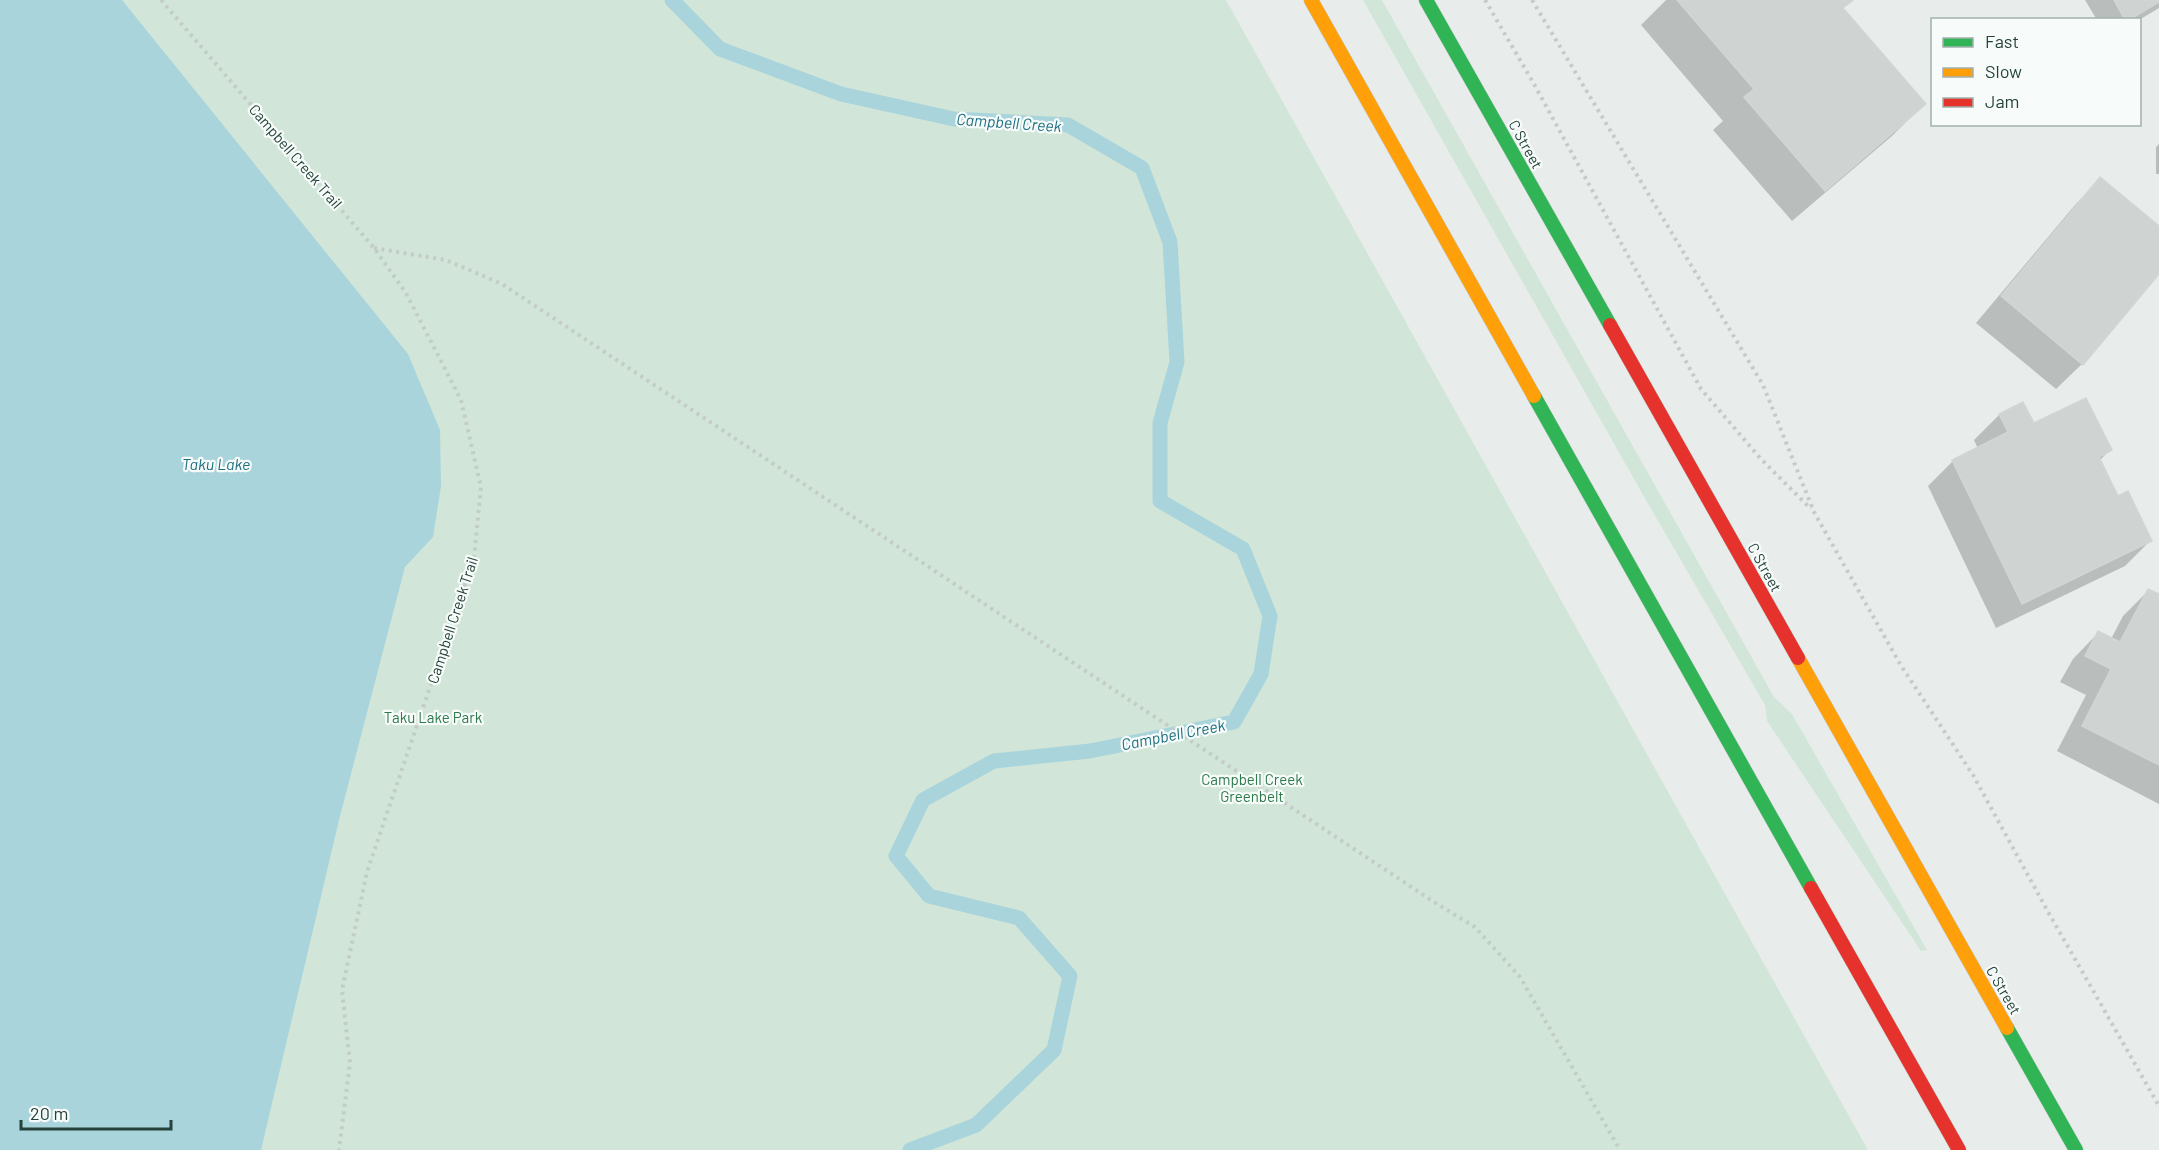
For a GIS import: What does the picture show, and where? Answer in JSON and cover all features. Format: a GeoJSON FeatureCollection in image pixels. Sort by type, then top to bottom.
{"type":"FeatureCollection","features":[{"type":"Feature","properties":{"kind":"main road"},"geometry":{"type":"LineString","coordinates":[[1311,0],[1959,1150]]}},
{"type":"Feature","properties":{"kind":"main road","name":"C Street"},"geometry":{"type":"LineString","coordinates":[[1426,0],[2076,1150]]}},
{"type":"Feature","properties":{"kind":"path","name":"Campbell Creek Trail"},"geometry":{"type":"LineString","coordinates":[[161,0],[374,248],[406,293],[461,400],[481,487],[474,558],[367,872],[344,979],[342,990],[350,1064],[339,1150]]}},
{"type":"Feature","properties":{"kind":"path"},"geometry":{"type":"LineString","coordinates":[[1485,0],[1534,84],[1701,389],[1760,458],[1814,512]]}},
{"type":"Feature","properties":{"kind":"path"},"geometry":{"type":"LineString","coordinates":[[1532,0],[1763,385],[1814,512],[1900,664],[1973,775],[2159,1106]]}},
{"type":"Feature","properties":{"kind":"path"},"geometry":{"type":"LineString","coordinates":[[374,248],[446,260],[502,284],[1475,927],[1520,977],[1620,1150]]}},
{"type":"Feature","properties":{"kind":"green space"},"geometry":{"type":"Polygon","coordinates":[[[0,0],[1226,0],[1868,1150],[0,1150],[0,0]]]}},
{"type":"Feature","properties":{"kind":"green space"},"geometry":{"type":"Polygon","coordinates":[[[1363,0],[1382,0],[1774,697],[1792,714],[1927,950],[1921,951],[1767,721],[1765,705],[1647,502],[1363,0]]]}},
{"type":"Feature","properties":{"kind":"water","name":"Taku Lake"},"geometry":{"type":"Polygon","coordinates":[[[0,0],[122,0],[408,354],[440,430],[441,486],[433,537],[405,567],[339,820],[261,1150],[0,1150],[0,0]]]}},
{"type":"Feature","properties":{"kind":"building"},"geometry":{"type":"Polygon","coordinates":[[[1677,0],[1853,0],[1843,8],[1926,104],[1825,191],[1744,97],[1754,89],[1677,0]]]}},
{"type":"Feature","properties":{"kind":"building"},"geometry":{"type":"Polygon","coordinates":[[[2114,0],[2159,0],[2132,18],[2124,18],[2114,0]]]}},
{"type":"Feature","properties":{"kind":"building"},"geometry":{"type":"Polygon","coordinates":[[[2100,177],[2159,226],[2159,274],[2083,365],[2001,296],[2100,177]]]}},
{"type":"Feature","properties":{"kind":"building"},"geometry":{"type":"Polygon","coordinates":[[[2086,398],[2112,450],[2099,457],[2118,496],[2128,491],[2152,541],[2022,604],[1952,460],[2008,432],[1999,414],[2023,402],[2034,423],[2086,398]]]}},
{"type":"Feature","properties":{"kind":"building"},"geometry":{"type":"Polygon","coordinates":[[[2148,589],[2159,594],[2159,765],[2082,726],[2111,669],[2085,656],[2098,631],[2120,642],[2148,589]]]}},
{"type":"Feature","properties":{"kind":"waterway","name":"Campbell Creek"},"geometry":{"type":"LineString","coordinates":[[672,0],[720,49],[841,94],[954,119],[1068,125],[1142,168],[1170,242],[1177,362],[1160,423],[1160,501],[1243,549],[1270,616],[1261,674],[1234,722],[1090,751],[994,761],[923,800],[896,856],[929,896],[1019,918],[1070,976],[1054,1050],[976,1125],[910,1150]]}},
{"type":"Feature","properties":{"kind":"traffic: fast"},"geometry":{"type":"LineString","coordinates":[[1426,0],[1610,325]]}},
{"type":"Feature","properties":{"kind":"traffic: fast"},"geometry":{"type":"LineString","coordinates":[[1534,396],[1811,888]]}},
{"type":"Feature","properties":{"kind":"traffic: fast"},"geometry":{"type":"LineString","coordinates":[[2007,1028],[2076,1150]]}},
{"type":"Feature","properties":{"kind":"traffic: slow"},"geometry":{"type":"LineString","coordinates":[[1311,0],[1534,396]]}},
{"type":"Feature","properties":{"kind":"traffic: slow"},"geometry":{"type":"LineString","coordinates":[[1798,658],[2007,1028]]}},
{"type":"Feature","properties":{"kind":"traffic: jam"},"geometry":{"type":"LineString","coordinates":[[1610,325],[1798,658]]}},
{"type":"Feature","properties":{"kind":"traffic: jam"},"geometry":{"type":"LineString","coordinates":[[1811,888],[1959,1150]]}},
{"type":"Feature","properties":{"kind":"park label","name":"Taku Lake Park"},"geometry":{"type":"Point","coordinates":[433,717]}},
{"type":"Feature","properties":{"kind":"park label","name":"Campbell Creek Greenbelt"},"geometry":{"type":"Point","coordinates":[1252,788]}}]}
